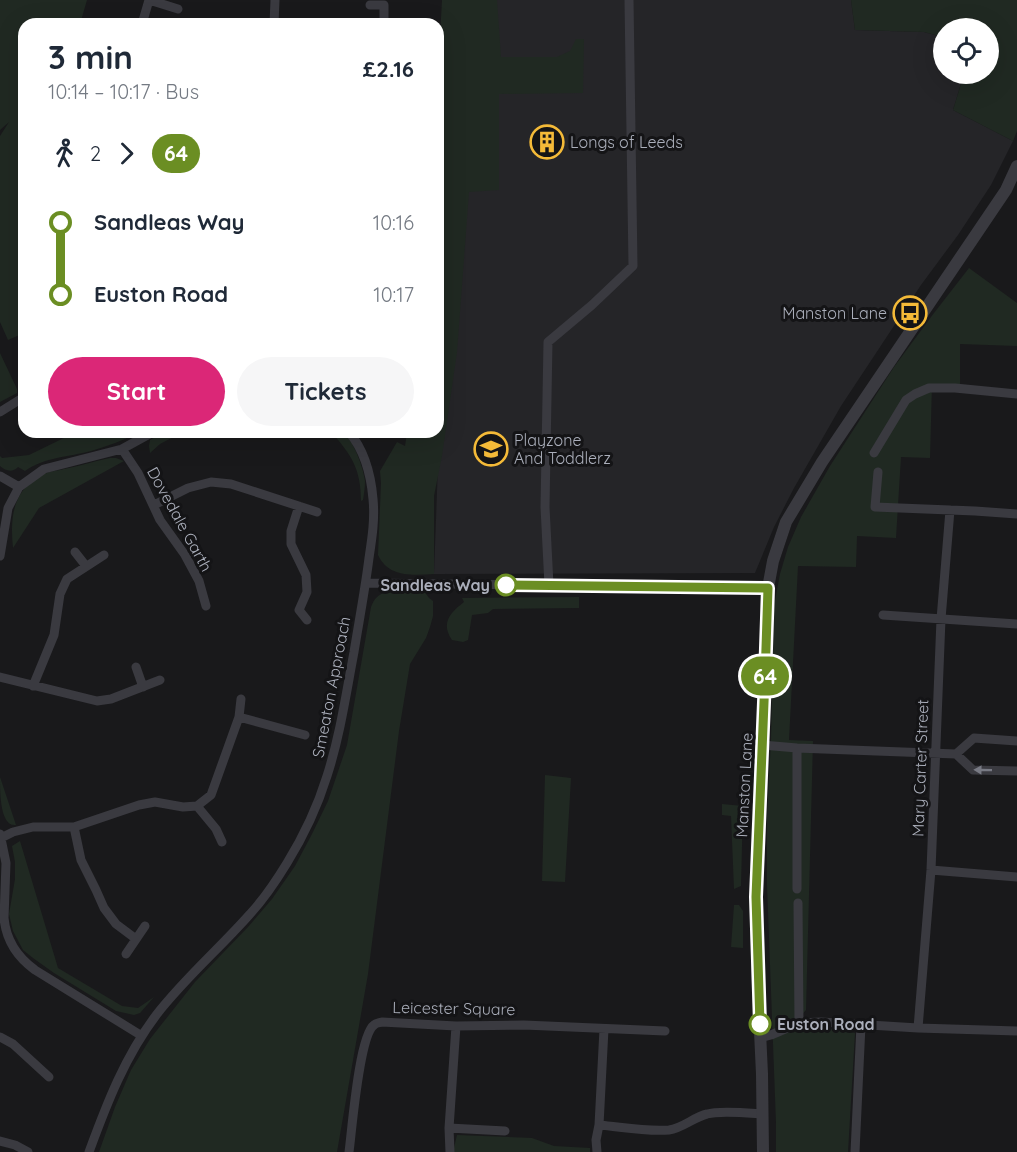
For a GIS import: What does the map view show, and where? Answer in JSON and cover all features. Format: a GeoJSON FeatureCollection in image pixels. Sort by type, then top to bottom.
{"type":"FeatureCollection","features":[{"type":"Feature","properties":{"kind":"street"},"geometry":{"type":"LineString","coordinates":[[144,18],[149,0],[178,9]]}},
{"type":"Feature","properties":{"kind":"street"},"geometry":{"type":"LineString","coordinates":[[274,18],[275,0]]}},
{"type":"Feature","properties":{"kind":"street"},"geometry":{"type":"LineString","coordinates":[[549,585],[545,507],[548,342],[633,266],[629,0]]}},
{"type":"Feature","properties":{"kind":"street"},"geometry":{"type":"LineString","coordinates":[[370,5],[384,5],[384,18]]}},
{"type":"Feature","properties":{"kind":"street","name":"Manston Lane"},"geometry":{"type":"LineString","coordinates":[[763,1152],[756,897],[768,588],[773,561],[786,522],[805,489],[1006,190],[1017,166]]}},
{"type":"Feature","properties":{"kind":"street"},"geometry":{"type":"LineString","coordinates":[[874,453],[906,400],[929,387],[1017,394]]}},
{"type":"Feature","properties":{"kind":"street"},"geometry":{"type":"LineString","coordinates":[[0,412],[18,401]]}},
{"type":"Feature","properties":{"kind":"street"},"geometry":{"type":"LineString","coordinates":[[0,556],[8,508],[19,487],[44,469],[122,449],[142,438]]}},
{"type":"Feature","properties":{"kind":"street","name":"Smeaton Approach"},"geometry":{"type":"LineString","coordinates":[[89,1152],[117,1079],[142,1036],[177,990],[251,913],[282,872],[303,836],[327,779],[336,749],[366,583],[373,525],[370,474],[361,451],[353,438]]}},
{"type":"Feature","properties":{"kind":"street","name":"Dovedale Garth"},"geometry":{"type":"LineString","coordinates":[[122,449],[138,473],[160,520],[195,573],[206,606]]}},
{"type":"Feature","properties":{"kind":"street"},"geometry":{"type":"LineString","coordinates":[[878,472],[875,507],[1017,514]]}},
{"type":"Feature","properties":{"kind":"street"},"geometry":{"type":"LineString","coordinates":[[0,476],[19,487]]}},
{"type":"Feature","properties":{"kind":"street"},"geometry":{"type":"LineString","coordinates":[[154,505],[188,488],[211,482],[231,484],[317,512]]}},
{"type":"Feature","properties":{"kind":"street"},"geometry":{"type":"LineString","coordinates":[[299,506],[291,531],[291,544],[306,575],[307,592],[299,610],[307,620]]}},
{"type":"Feature","properties":{"kind":"street","name":"Mary Carter Street"},"geometry":{"type":"LineString","coordinates":[[918,1028],[931,870],[941,619],[950,510]]}},
{"type":"Feature","properties":{"kind":"street"},"geometry":{"type":"LineString","coordinates":[[75,552],[86,566]]}},
{"type":"Feature","properties":{"kind":"street"},"geometry":{"type":"LineString","coordinates":[[33,686],[54,635],[60,594],[67,579],[104,555]]}},
{"type":"Feature","properties":{"kind":"street"},"geometry":{"type":"LineString","coordinates":[[366,583],[768,588]]}},
{"type":"Feature","properties":{"kind":"street"},"geometry":{"type":"LineString","coordinates":[[884,615],[1017,624]]}},
{"type":"Feature","properties":{"kind":"street"},"geometry":{"type":"LineString","coordinates":[[136,667],[143,687]]}},
{"type":"Feature","properties":{"kind":"street"},"geometry":{"type":"LineString","coordinates":[[0,677],[97,701],[111,699],[160,680]]}},
{"type":"Feature","properties":{"kind":"street"},"geometry":{"type":"LineString","coordinates":[[142,1036],[28,965],[15,951],[5,927],[6,863],[1,836],[33,827],[74,827],[147,803],[155,802],[183,807],[197,806],[211,795],[239,717],[241,699]]}},
{"type":"Feature","properties":{"kind":"street"},"geometry":{"type":"LineString","coordinates":[[239,717],[305,735]]}},
{"type":"Feature","properties":{"kind":"street"},"geometry":{"type":"LineString","coordinates":[[956,754],[974,738],[1017,741]]}},
{"type":"Feature","properties":{"kind":"street"},"geometry":{"type":"LineString","coordinates":[[762,745],[956,754],[973,770],[1017,771]]}},
{"type":"Feature","properties":{"kind":"street"},"geometry":{"type":"LineString","coordinates":[[796,748],[797,889]]}},
{"type":"Feature","properties":{"kind":"street"},"geometry":{"type":"LineString","coordinates":[[197,806],[216,829],[222,842]]}},
{"type":"Feature","properties":{"kind":"street"},"geometry":{"type":"LineString","coordinates":[[74,827],[81,860],[104,908],[116,924],[136,939]]}},
{"type":"Feature","properties":{"kind":"street"},"geometry":{"type":"LineString","coordinates":[[931,870],[1017,877]]}},
{"type":"Feature","properties":{"kind":"street"},"geometry":{"type":"LineString","coordinates":[[798,903],[799,1023]]}},
{"type":"Feature","properties":{"kind":"street"},"geometry":{"type":"LineString","coordinates":[[126,954],[145,926]]}},
{"type":"Feature","properties":{"kind":"street"},"geometry":{"type":"LineString","coordinates":[[0,946],[9,939]]}},
{"type":"Feature","properties":{"kind":"street","name":"Leicester Square"},"geometry":{"type":"LineString","coordinates":[[349,1152],[358,1071],[367,1034],[374,1025],[382,1022],[665,1031]]}},
{"type":"Feature","properties":{"kind":"street"},"geometry":{"type":"LineString","coordinates":[[760,1038],[799,1023],[821,1022],[1017,1031]]}},
{"type":"Feature","properties":{"kind":"street"},"geometry":{"type":"LineString","coordinates":[[855,1152],[861,1025]]}},
{"type":"Feature","properties":{"kind":"street"},"geometry":{"type":"LineString","coordinates":[[450,1152],[449,1128],[456,1026]]}},
{"type":"Feature","properties":{"kind":"street"},"geometry":{"type":"LineString","coordinates":[[597,1152],[604,1029]]}},
{"type":"Feature","properties":{"kind":"street"},"geometry":{"type":"LineString","coordinates":[[0,1036],[13,1044],[49,1077]]}},
{"type":"Feature","properties":{"kind":"street"},"geometry":{"type":"LineString","coordinates":[[599,1125],[656,1131],[688,1124],[699,1116],[711,1112],[763,1114]]}},
{"type":"Feature","properties":{"kind":"street"},"geometry":{"type":"LineString","coordinates":[[449,1128],[505,1131]]}},
{"type":"Feature","properties":{"kind":"street"},"geometry":{"type":"LineString","coordinates":[[0,1142],[15,1145],[28,1152]]}},
{"type":"Feature","properties":{"kind":"shaded area"},"geometry":{"type":"Polygon","coordinates":[[[0,0],[87,0],[82,18],[18,18],[18,336],[8,340],[0,322],[0,136],[9,122],[0,130],[0,0]]]}},
{"type":"Feature","properties":{"kind":"shaded area"},"geometry":{"type":"Polygon","coordinates":[[[442,0],[497,0],[501,57],[557,57],[570,51],[576,39],[584,39],[583,93],[499,94],[499,190],[469,192],[457,352],[442,456],[434,496],[434,574],[402,574],[388,568],[378,555],[380,471],[397,442],[405,446],[406,438],[444,438],[444,18],[441,18],[442,0]]]}},
{"type":"Feature","properties":{"kind":"shaded area"},"geometry":{"type":"Polygon","coordinates":[[[455,0],[851,0],[855,30],[924,32],[933,34],[933,84],[961,84],[953,110],[1013,141],[991,185],[841,406],[794,488],[774,527],[755,573],[434,574],[439,438],[444,438],[444,301],[455,0]]]}},
{"type":"Feature","properties":{"kind":"shaded area"},"geometry":{"type":"Polygon","coordinates":[[[851,0],[1017,0],[1017,131],[1013,141],[953,110],[961,84],[999,84],[999,18],[933,18],[933,34],[924,32],[855,30],[851,0]]]}},
{"type":"Feature","properties":{"kind":"shaded area"},"geometry":{"type":"Polygon","coordinates":[[[969,268],[1017,303],[1017,346],[960,344],[960,385],[932,384],[930,458],[901,457],[896,538],[857,536],[856,567],[798,566],[789,740],[813,741],[806,1010],[800,1017],[799,1023],[855,1033],[848,1152],[776,1152],[767,885],[767,816],[774,606],[780,574],[788,547],[801,517],[830,466],[894,367],[969,268]]]}},
{"type":"Feature","properties":{"kind":"shaded area"},"geometry":{"type":"Polygon","coordinates":[[[0,353],[17,393],[0,402],[0,353]]]}},
{"type":"Feature","properties":{"kind":"shaded area"},"geometry":{"type":"Polygon","coordinates":[[[64,438],[126,438],[83,453],[49,460],[25,471],[18,467],[9,471],[0,466],[0,456],[2,458],[29,455],[64,438]]]}},
{"type":"Feature","properties":{"kind":"shaded area"},"geometry":{"type":"Polygon","coordinates":[[[154,438],[172,438],[150,453],[150,440],[154,438]]]}},
{"type":"Feature","properties":{"kind":"shaded area"},"geometry":{"type":"Polygon","coordinates":[[[336,438],[348,438],[358,455],[365,481],[361,501],[357,472],[345,448],[336,438]]]}},
{"type":"Feature","properties":{"kind":"shaded area"},"geometry":{"type":"Polygon","coordinates":[[[110,458],[124,461],[39,508],[13,548],[12,526],[15,506],[24,489],[32,481],[47,473],[110,458]]]}},
{"type":"Feature","properties":{"kind":"shaded area"},"geometry":{"type":"Polygon","coordinates":[[[392,590],[424,591],[433,601],[433,616],[426,638],[410,664],[399,731],[368,974],[337,1152],[99,1152],[131,1070],[150,1039],[195,982],[272,899],[295,866],[312,834],[328,801],[347,745],[371,607],[379,596],[392,590]]]}},
{"type":"Feature","properties":{"kind":"shaded area"},"geometry":{"type":"Polygon","coordinates":[[[579,597],[579,608],[493,609],[488,613],[472,615],[468,640],[463,642],[452,640],[447,628],[451,614],[464,602],[462,598],[579,597]]]}},
{"type":"Feature","properties":{"kind":"shaded area"},"geometry":{"type":"Polygon","coordinates":[[[545,775],[571,778],[565,882],[542,881],[545,775]]]}},
{"type":"Feature","properties":{"kind":"shaded area"},"geometry":{"type":"Polygon","coordinates":[[[0,777],[16,825],[7,821],[4,815],[0,777]]]}},
{"type":"Feature","properties":{"kind":"shaded area"},"geometry":{"type":"Polygon","coordinates":[[[722,804],[743,806],[741,886],[734,889],[731,816],[722,815],[722,804]]]}},
{"type":"Feature","properties":{"kind":"shaded area"},"geometry":{"type":"Polygon","coordinates":[[[20,841],[58,968],[122,1006],[138,1008],[154,997],[140,1013],[134,1015],[116,1011],[54,973],[23,950],[13,931],[9,914],[15,879],[12,846],[20,841]]]}},
{"type":"Feature","properties":{"kind":"shaded area"},"geometry":{"type":"Polygon","coordinates":[[[734,905],[739,905],[743,911],[743,948],[731,947],[734,905]]]}},
{"type":"Feature","properties":{"kind":"shaded area"},"geometry":{"type":"Polygon","coordinates":[[[457,1135],[532,1138],[554,1146],[590,1148],[590,1152],[453,1152],[457,1135]]]}},
{"type":"Feature","properties":{"kind":"bus line","name":"64"},"geometry":{"type":"LineString","coordinates":[[506,585],[768,588],[756,897],[760,1024]]}},
{"type":"Feature","properties":{"kind":"place","name":"Longs of Leeds"},"geometry":{"type":"Point","coordinates":[547,142]}},
{"type":"Feature","properties":{"kind":"place","name":"Manston Lane"},"geometry":{"type":"Point","coordinates":[910,313]}},
{"type":"Feature","properties":{"kind":"place","name":"Playzone And Toddlerz"},"geometry":{"type":"Point","coordinates":[491,449]}},
{"type":"Feature","properties":{"kind":"place","name":"Sandleas Way"},"geometry":{"type":"Point","coordinates":[506,585]}},
{"type":"Feature","properties":{"kind":"place","name":"Euston Road"},"geometry":{"type":"Point","coordinates":[760,1024]}}]}
